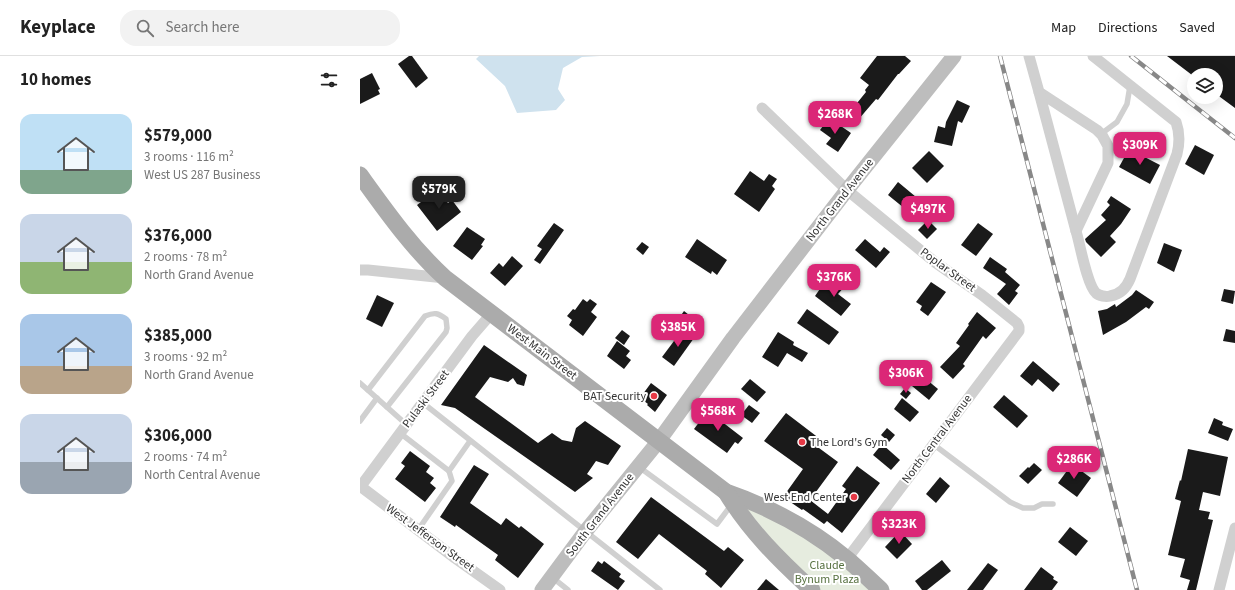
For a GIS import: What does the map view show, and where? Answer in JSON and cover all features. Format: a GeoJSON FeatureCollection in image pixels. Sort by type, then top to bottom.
{"type":"FeatureCollection","features":[{"type":"Feature","properties":{"kind":"main road","name":"North Grand Avenue"},"geometry":{"type":"LineString","coordinates":[[658,442],[733,338],[847,190],[954,56]]}},
{"type":"Feature","properties":{"kind":"main road","name":"West Main Street"},"geometry":{"type":"LineString","coordinates":[[360,175],[415,248],[429,264],[445,278],[607,400],[729,498],[747,524],[778,558],[812,590]]}},
{"type":"Feature","properties":{"kind":"main road","name":"South Grand Avenue"},"geometry":{"type":"LineString","coordinates":[[542,590],[585,532],[658,442]]}},
{"type":"Feature","properties":{"kind":"main road","name":"West Main Street"},"geometry":{"type":"LineString","coordinates":[[729,498],[750,500],[796,524],[847,559],[881,590]]}},
{"type":"Feature","properties":{"kind":"street"},"geometry":{"type":"LineString","coordinates":[[1030,56],[1088,278],[1094,292],[1098,296],[1110,296],[1121,293],[1126,289],[1177,154],[1180,141],[1179,130],[1176,122],[1093,56]]}},
{"type":"Feature","properties":{"kind":"street"},"geometry":{"type":"LineString","coordinates":[[1039,92],[1100,134],[1108,146],[1108,163],[1076,231]]}},
{"type":"Feature","properties":{"kind":"street","name":"Poplar Street"},"geometry":{"type":"LineString","coordinates":[[762,108],[847,190],[936,263],[982,295],[1012,320]]}},
{"type":"Feature","properties":{"kind":"street"},"geometry":{"type":"LineString","coordinates":[[360,270],[445,278]]}},
{"type":"Feature","properties":{"kind":"street","name":"Pulaski Street"},"geometry":{"type":"LineString","coordinates":[[361,486],[472,336],[492,313]]}},
{"type":"Feature","properties":{"kind":"street","name":"North Central Avenue"},"geometry":{"type":"LineString","coordinates":[[847,559],[1019,331],[1017,323],[1012,320]]}},
{"type":"Feature","properties":{"kind":"street","name":"West Jefferson Street"},"geometry":{"type":"LineString","coordinates":[[361,486],[500,590]]}},
{"type":"Feature","properties":{"kind":"street"},"geometry":{"type":"LineString","coordinates":[[1219,590],[1235,528]]}},
{"type":"Feature","properties":{"kind":"lane"},"geometry":{"type":"LineString","coordinates":[[1100,134],[1117,122],[1127,104],[1130,86]]}},
{"type":"Feature","properties":{"kind":"lane"},"geometry":{"type":"LineString","coordinates":[[368,390],[425,316],[432,313],[437,313],[446,319],[446,332],[387,407]]}},
{"type":"Feature","properties":{"kind":"lane"},"geometry":{"type":"LineString","coordinates":[[360,383],[387,407],[403,429],[449,472],[452,481],[418,530]]}},
{"type":"Feature","properties":{"kind":"lane"},"geometry":{"type":"LineString","coordinates":[[360,421],[377,398]]}},
{"type":"Feature","properties":{"kind":"lane"},"geometry":{"type":"LineString","coordinates":[[423,403],[660,590]]}},
{"type":"Feature","properties":{"kind":"lane"},"geometry":{"type":"LineString","coordinates":[[449,472],[470,441]]}},
{"type":"Feature","properties":{"kind":"lane"},"geometry":{"type":"LineString","coordinates":[[934,444],[1010,502],[1022,508],[1034,508],[1042,504],[1053,504]]}},
{"type":"Feature","properties":{"kind":"lane"},"geometry":{"type":"LineString","coordinates":[[638,467],[717,524],[729,498]]}},
{"type":"Feature","properties":{"kind":"lane"},"geometry":{"type":"LineString","coordinates":[[552,577],[568,590]]}},
{"type":"Feature","properties":{"kind":"green space","name":"Claude Bynum Plaza"},"geometry":{"type":"Polygon","coordinates":[[[743,504],[814,541],[874,590],[821,590],[798,572],[743,504]]]}},
{"type":"Feature","properties":{"kind":"water"},"geometry":{"type":"Polygon","coordinates":[[[479,56],[600,56],[582,57],[563,68],[558,89],[565,100],[556,110],[517,113],[505,86],[476,59],[479,56]]]}},
{"type":"Feature","properties":{"kind":"building"},"geometry":{"type":"Polygon","coordinates":[[[409,56],[412,56],[428,78],[416,88],[398,64],[409,56]]]}},
{"type":"Feature","properties":{"kind":"building"},"geometry":{"type":"Polygon","coordinates":[[[877,56],[905,56],[911,61],[898,74],[878,100],[876,99],[858,120],[849,113],[866,92],[865,90],[869,85],[860,78],[877,56]]]}},
{"type":"Feature","properties":{"kind":"building"},"geometry":{"type":"Polygon","coordinates":[[[1167,56],[1235,56],[1235,108],[1223,99],[1223,68],[1187,68],[1187,71],[1167,56]]]}},
{"type":"Feature","properties":{"kind":"building"},"geometry":{"type":"Polygon","coordinates":[[[372,73],[380,89],[378,90],[380,94],[360,104],[360,79],[372,73]]]}},
{"type":"Feature","properties":{"kind":"building"},"geometry":{"type":"Polygon","coordinates":[[[957,100],[970,106],[962,123],[958,121],[952,146],[934,142],[938,126],[945,128],[946,122],[957,100]]]}},
{"type":"Feature","properties":{"kind":"building"},"geometry":{"type":"Polygon","coordinates":[[[829,118],[851,133],[838,152],[826,144],[831,138],[820,130],[829,118]]]}},
{"type":"Feature","properties":{"kind":"building"},"geometry":{"type":"Polygon","coordinates":[[[1195,145],[1214,155],[1204,175],[1185,164],[1195,145]]]}},
{"type":"Feature","properties":{"kind":"building"},"geometry":{"type":"Polygon","coordinates":[[[1129,149],[1160,165],[1150,184],[1119,167],[1129,149]]]}},
{"type":"Feature","properties":{"kind":"building"},"geometry":{"type":"Polygon","coordinates":[[[929,151],[944,166],[927,183],[912,168],[929,151]]]}},
{"type":"Feature","properties":{"kind":"building"},"geometry":{"type":"Polygon","coordinates":[[[750,171],[764,181],[769,174],[777,179],[772,186],[775,189],[759,212],[734,194],[750,171]]]}},
{"type":"Feature","properties":{"kind":"building"},"geometry":{"type":"Polygon","coordinates":[[[898,182],[916,197],[911,203],[914,206],[909,212],[888,195],[898,182]]]}},
{"type":"Feature","properties":{"kind":"building"},"geometry":{"type":"Polygon","coordinates":[[[437,190],[448,203],[452,200],[461,212],[437,231],[417,205],[437,190]]]}},
{"type":"Feature","properties":{"kind":"building"},"geometry":{"type":"Polygon","coordinates":[[[1111,196],[1131,209],[1121,224],[1110,236],[1116,242],[1101,257],[1086,242],[1085,239],[1106,220],[1101,215],[1110,205],[1107,202],[1111,196]]]}},
{"type":"Feature","properties":{"kind":"building"},"geometry":{"type":"Polygon","coordinates":[[[928,220],[937,229],[927,239],[918,230],[928,220]]]}},
{"type":"Feature","properties":{"kind":"building"},"geometry":{"type":"Polygon","coordinates":[[[554,223],[564,230],[540,264],[534,260],[542,249],[537,246],[554,223]]]}},
{"type":"Feature","properties":{"kind":"building"},"geometry":{"type":"Polygon","coordinates":[[[978,223],[993,234],[976,256],[961,245],[978,223]]]}},
{"type":"Feature","properties":{"kind":"building"},"geometry":{"type":"Polygon","coordinates":[[[467,227],[485,239],[481,245],[483,246],[472,260],[453,246],[467,227]]]}},
{"type":"Feature","properties":{"kind":"building"},"geometry":{"type":"Polygon","coordinates":[[[697,239],[727,260],[717,275],[712,271],[711,274],[685,257],[697,239]]]}},
{"type":"Feature","properties":{"kind":"building"},"geometry":{"type":"Polygon","coordinates":[[[865,239],[880,252],[884,247],[890,252],[876,268],[855,250],[865,239]]]}},
{"type":"Feature","properties":{"kind":"building"},"geometry":{"type":"Polygon","coordinates":[[[642,242],[649,247],[643,255],[636,249],[642,242]]]}},
{"type":"Feature","properties":{"kind":"building"},"geometry":{"type":"Polygon","coordinates":[[[1164,243],[1182,250],[1174,272],[1157,263],[1164,243]]]}},
{"type":"Feature","properties":{"kind":"building"},"geometry":{"type":"Polygon","coordinates":[[[512,256],[523,266],[505,286],[490,273],[499,263],[503,267],[512,256]]]}},
{"type":"Feature","properties":{"kind":"building"},"geometry":{"type":"Polygon","coordinates":[[[990,257],[1007,269],[1005,272],[1020,285],[1015,291],[1018,293],[1009,305],[997,294],[1006,284],[983,268],[990,257]]]}},
{"type":"Feature","properties":{"kind":"building"},"geometry":{"type":"Polygon","coordinates":[[[839,280],[846,285],[838,294],[851,304],[841,316],[815,296],[824,283],[832,289],[839,280]]]}},
{"type":"Feature","properties":{"kind":"building"},"geometry":{"type":"Polygon","coordinates":[[[931,282],[946,292],[928,316],[920,310],[922,306],[916,302],[931,282]]]}},
{"type":"Feature","properties":{"kind":"building"},"geometry":{"type":"Polygon","coordinates":[[[1224,289],[1235,291],[1233,304],[1221,301],[1224,289]]]}},
{"type":"Feature","properties":{"kind":"building"},"geometry":{"type":"Polygon","coordinates":[[[1136,290],[1154,302],[1149,309],[1146,307],[1126,322],[1103,335],[1098,311],[1107,309],[1115,304],[1116,307],[1132,295],[1136,290]]]}},
{"type":"Feature","properties":{"kind":"building"},"geometry":{"type":"Polygon","coordinates":[[[377,295],[394,303],[382,327],[366,319],[377,295]]]}},
{"type":"Feature","properties":{"kind":"building"},"geometry":{"type":"Polygon","coordinates":[[[583,299],[587,302],[590,299],[597,304],[591,312],[597,317],[583,336],[569,325],[572,320],[567,316],[573,309],[575,310],[583,299]]]}},
{"type":"Feature","properties":{"kind":"building"},"geometry":{"type":"Polygon","coordinates":[[[807,309],[839,332],[829,345],[797,323],[807,309]]]}},
{"type":"Feature","properties":{"kind":"building"},"geometry":{"type":"Polygon","coordinates":[[[684,311],[694,319],[686,328],[677,321],[684,311]]]}},
{"type":"Feature","properties":{"kind":"building"},"geometry":{"type":"Polygon","coordinates":[[[977,312],[996,328],[986,339],[983,336],[963,364],[965,366],[953,379],[940,367],[960,346],[956,343],[977,312]]]}},
{"type":"Feature","properties":{"kind":"building"},"geometry":{"type":"Polygon","coordinates":[[[683,329],[694,338],[674,366],[662,357],[683,329]]]}},
{"type":"Feature","properties":{"kind":"building"},"geometry":{"type":"Polygon","coordinates":[[[1226,329],[1235,331],[1235,343],[1223,341],[1226,329]]]}},
{"type":"Feature","properties":{"kind":"building"},"geometry":{"type":"Polygon","coordinates":[[[622,330],[630,336],[624,345],[615,338],[622,330]]]}},
{"type":"Feature","properties":{"kind":"building"},"geometry":{"type":"Polygon","coordinates":[[[778,332],[794,342],[793,345],[808,353],[802,362],[787,353],[778,367],[762,357],[778,332]]]}},
{"type":"Feature","properties":{"kind":"building"},"geometry":{"type":"Polygon","coordinates":[[[617,341],[630,351],[626,356],[631,360],[624,369],[607,356],[617,341]]]}},
{"type":"Feature","properties":{"kind":"building"},"geometry":{"type":"Polygon","coordinates":[[[484,345],[527,375],[524,386],[517,384],[513,378],[508,382],[490,377],[475,397],[538,443],[552,433],[562,440],[572,442],[576,428],[585,421],[621,446],[608,465],[596,461],[587,474],[593,478],[575,492],[455,408],[441,405],[484,345]]]}},
{"type":"Feature","properties":{"kind":"building"},"geometry":{"type":"Polygon","coordinates":[[[1033,361],[1060,384],[1053,392],[1038,379],[1032,386],[1020,376],[1033,361]]]}},
{"type":"Feature","properties":{"kind":"building"},"geometry":{"type":"Polygon","coordinates":[[[921,375],[938,389],[929,400],[912,386],[921,375]]]}},
{"type":"Feature","properties":{"kind":"building"},"geometry":{"type":"Polygon","coordinates":[[[750,379],[766,392],[757,402],[741,389],[750,379]]]}},
{"type":"Feature","properties":{"kind":"building","name":"BAT Security"},"geometry":{"type":"Polygon","coordinates":[[[651,383],[667,395],[655,412],[640,398],[651,383]]]}},
{"type":"Feature","properties":{"kind":"building"},"geometry":{"type":"Polygon","coordinates":[[[905,388],[911,393],[906,399],[900,394],[905,388]]]}},
{"type":"Feature","properties":{"kind":"building"},"geometry":{"type":"Polygon","coordinates":[[[1004,395],[1028,416],[1017,428],[993,407],[1004,395]]]}},
{"type":"Feature","properties":{"kind":"building"},"geometry":{"type":"Polygon","coordinates":[[[902,398],[919,412],[910,422],[894,409],[902,398]]]}},
{"type":"Feature","properties":{"kind":"building"},"geometry":{"type":"Polygon","coordinates":[[[749,405],[760,413],[752,423],[741,415],[749,405]]]}},
{"type":"Feature","properties":{"kind":"building"},"geometry":{"type":"Polygon","coordinates":[[[709,409],[722,419],[721,421],[743,438],[738,444],[735,442],[727,453],[694,429],[709,409]]]}},
{"type":"Feature","properties":{"kind":"building"},"geometry":{"type":"Polygon","coordinates":[[[786,413],[824,442],[819,448],[838,462],[810,500],[828,514],[846,489],[842,486],[857,466],[880,483],[842,533],[827,521],[824,524],[783,497],[803,469],[764,441],[786,413]]]}},
{"type":"Feature","properties":{"kind":"building"},"geometry":{"type":"Polygon","coordinates":[[[1214,418],[1223,422],[1222,425],[1233,429],[1228,441],[1208,433],[1214,418]]]}},
{"type":"Feature","properties":{"kind":"building"},"geometry":{"type":"Polygon","coordinates":[[[887,428],[895,435],[889,442],[881,435],[887,428]]]}},
{"type":"Feature","properties":{"kind":"building"},"geometry":{"type":"Polygon","coordinates":[[[882,444],[900,460],[891,470],[873,455],[882,444]]]}},
{"type":"Feature","properties":{"kind":"building"},"geometry":{"type":"Polygon","coordinates":[[[1188,449],[1228,457],[1220,496],[1203,492],[1199,510],[1210,512],[1208,519],[1213,520],[1196,590],[1187,590],[1190,580],[1180,577],[1185,559],[1168,555],[1181,501],[1175,499],[1180,480],[1181,481],[1188,449]]]}},
{"type":"Feature","properties":{"kind":"building"},"geometry":{"type":"Polygon","coordinates":[[[410,451],[430,466],[426,472],[434,478],[430,483],[436,488],[425,502],[395,479],[405,466],[401,463],[410,451]]]}},
{"type":"Feature","properties":{"kind":"building"},"geometry":{"type":"Polygon","coordinates":[[[1034,463],[1042,470],[1028,484],[1019,476],[1034,463]]]}},
{"type":"Feature","properties":{"kind":"building"},"geometry":{"type":"Polygon","coordinates":[[[1072,464],[1091,478],[1077,497],[1058,483],[1072,464]]]}},
{"type":"Feature","properties":{"kind":"building"},"geometry":{"type":"Polygon","coordinates":[[[474,465],[489,474],[470,503],[501,525],[506,518],[519,528],[521,526],[544,544],[518,578],[495,560],[498,555],[456,525],[455,527],[440,517],[474,465]]]}},
{"type":"Feature","properties":{"kind":"building"},"geometry":{"type":"Polygon","coordinates":[[[940,477],[950,486],[936,503],[926,494],[940,477]]]}},
{"type":"Feature","properties":{"kind":"building"},"geometry":{"type":"Polygon","coordinates":[[[651,497],[724,551],[728,547],[744,560],[721,588],[705,574],[707,571],[659,534],[638,559],[616,542],[651,497]]]}},
{"type":"Feature","properties":{"kind":"building"},"geometry":{"type":"Polygon","coordinates":[[[1070,527],[1088,541],[1076,556],[1058,542],[1070,527]]]}},
{"type":"Feature","properties":{"kind":"building"},"geometry":{"type":"Polygon","coordinates":[[[900,531],[912,544],[897,559],[885,547],[900,531]]]}},
{"type":"Feature","properties":{"kind":"building"},"geometry":{"type":"Polygon","coordinates":[[[942,560],[951,571],[927,590],[922,590],[915,581],[942,560]]]}},
{"type":"Feature","properties":{"kind":"building"},"geometry":{"type":"Polygon","coordinates":[[[598,561],[602,564],[604,561],[621,574],[619,577],[625,581],[618,590],[591,571],[598,561]]]}},
{"type":"Feature","properties":{"kind":"building"},"geometry":{"type":"Polygon","coordinates":[[[988,563],[998,570],[983,590],[967,590],[988,563]]]}},
{"type":"Feature","properties":{"kind":"building"},"geometry":{"type":"Polygon","coordinates":[[[1041,567],[1058,582],[1052,590],[1024,590],[1041,567]]]}},
{"type":"Feature","properties":{"kind":"building"},"geometry":{"type":"Polygon","coordinates":[[[766,579],[779,590],[757,590],[766,579]]]}},
{"type":"Feature","properties":{"kind":"railway"},"geometry":{"type":"LineString","coordinates":[[1000,56],[1137,590]]}},
{"type":"Feature","properties":{"kind":"railway"},"geometry":{"type":"LineString","coordinates":[[1131,56],[1235,138]]}},
{"type":"Feature","properties":{"kind":"place","name":"BAT Security"},"geometry":{"type":"Point","coordinates":[654,396]}},
{"type":"Feature","properties":{"kind":"place","name":"The Lord's Gym"},"geometry":{"type":"Point","coordinates":[802,442]}},
{"type":"Feature","properties":{"kind":"place","name":"West End Center"},"geometry":{"type":"Point","coordinates":[854,497]}}]}
